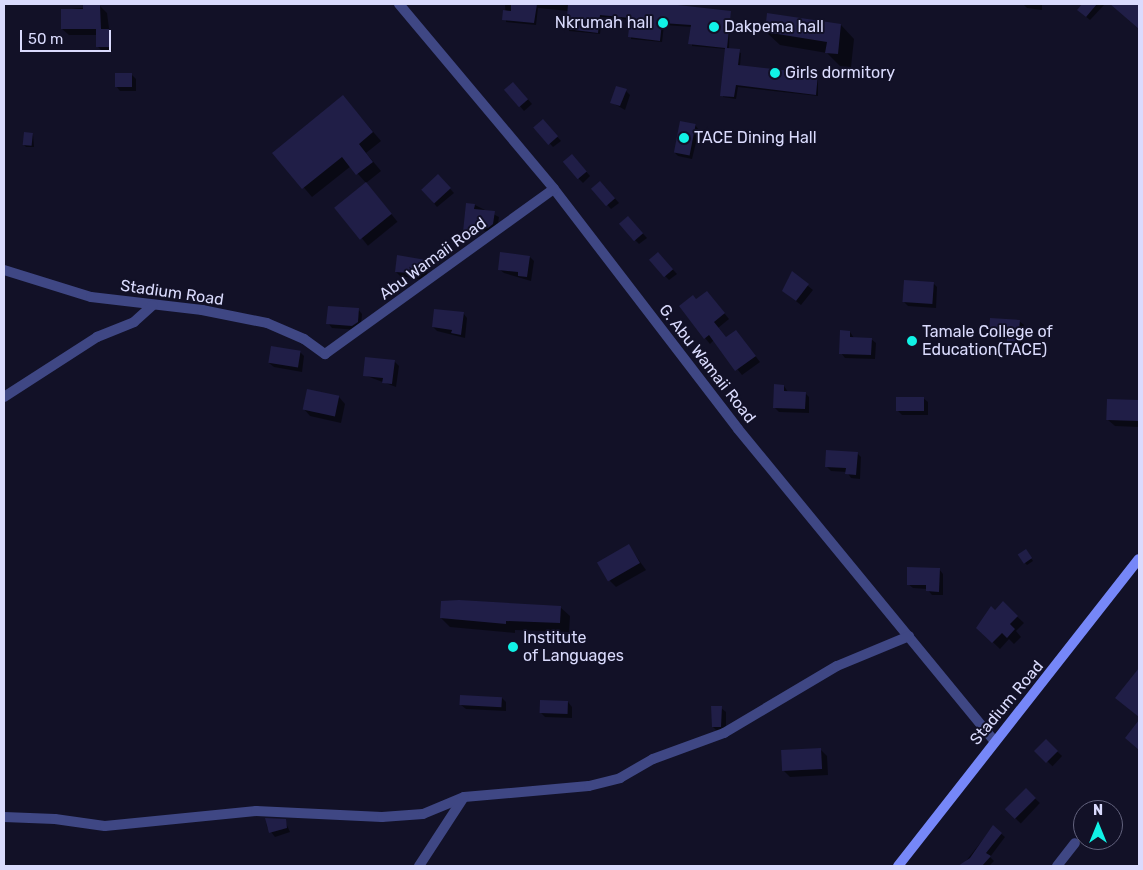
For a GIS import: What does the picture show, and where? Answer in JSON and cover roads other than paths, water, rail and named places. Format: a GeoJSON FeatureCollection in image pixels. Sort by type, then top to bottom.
{"type":"FeatureCollection","features":[{"type":"Feature","properties":{"kind":"main road","name":"Stadium Road"},"geometry":{"type":"LineString","coordinates":[[898,866],[994,741],[1139,559]]}},
{"type":"Feature","properties":{"kind":"street","name":"G. Abu Wamaii Road"},"geometry":{"type":"LineString","coordinates":[[399,4],[554,189],[732,421],[994,741]]}},
{"type":"Feature","properties":{"kind":"street","name":"Abu Wamaii Road"},"geometry":{"type":"LineString","coordinates":[[330,353],[554,189]]}},
{"type":"Feature","properties":{"kind":"street","name":"Stadium Road"},"geometry":{"type":"LineString","coordinates":[[4,270],[91,298],[154,304],[267,323],[304,339],[319,352],[330,353]]}},
{"type":"Feature","properties":{"kind":"street","name":"Stadium Road"},"geometry":{"type":"LineString","coordinates":[[4,397],[97,337],[134,322],[154,304]]}},
{"type":"Feature","properties":{"kind":"street"},"geometry":{"type":"LineString","coordinates":[[4,817],[55,819],[105,826],[256,811],[382,818],[423,814],[464,797],[554,790],[620,778],[653,759],[724,732],[837,666],[908,636]]}},
{"type":"Feature","properties":{"kind":"street"},"geometry":{"type":"LineString","coordinates":[[419,866],[464,797]]}},
{"type":"Feature","properties":{"kind":"street"},"geometry":{"type":"LineString","coordinates":[[1058,866],[1073,846]]}},
{"type":"Feature","properties":{"kind":"place","name":"Nkrumah hall"},"geometry":{"type":"Point","coordinates":[663,23]}},
{"type":"Feature","properties":{"kind":"place","name":"Dakpema hall"},"geometry":{"type":"Point","coordinates":[714,27]}},
{"type":"Feature","properties":{"kind":"place","name":"Girls dormitory"},"geometry":{"type":"Point","coordinates":[775,73]}},
{"type":"Feature","properties":{"kind":"place","name":"TACE Dining Hall"},"geometry":{"type":"Point","coordinates":[684,138]}},
{"type":"Feature","properties":{"kind":"place","name":"Tamale College of Education(TACE)"},"geometry":{"type":"Point","coordinates":[912,341]}},
{"type":"Feature","properties":{"kind":"place","name":"Institute of Languages"},"geometry":{"type":"Point","coordinates":[513,647]}}]}
